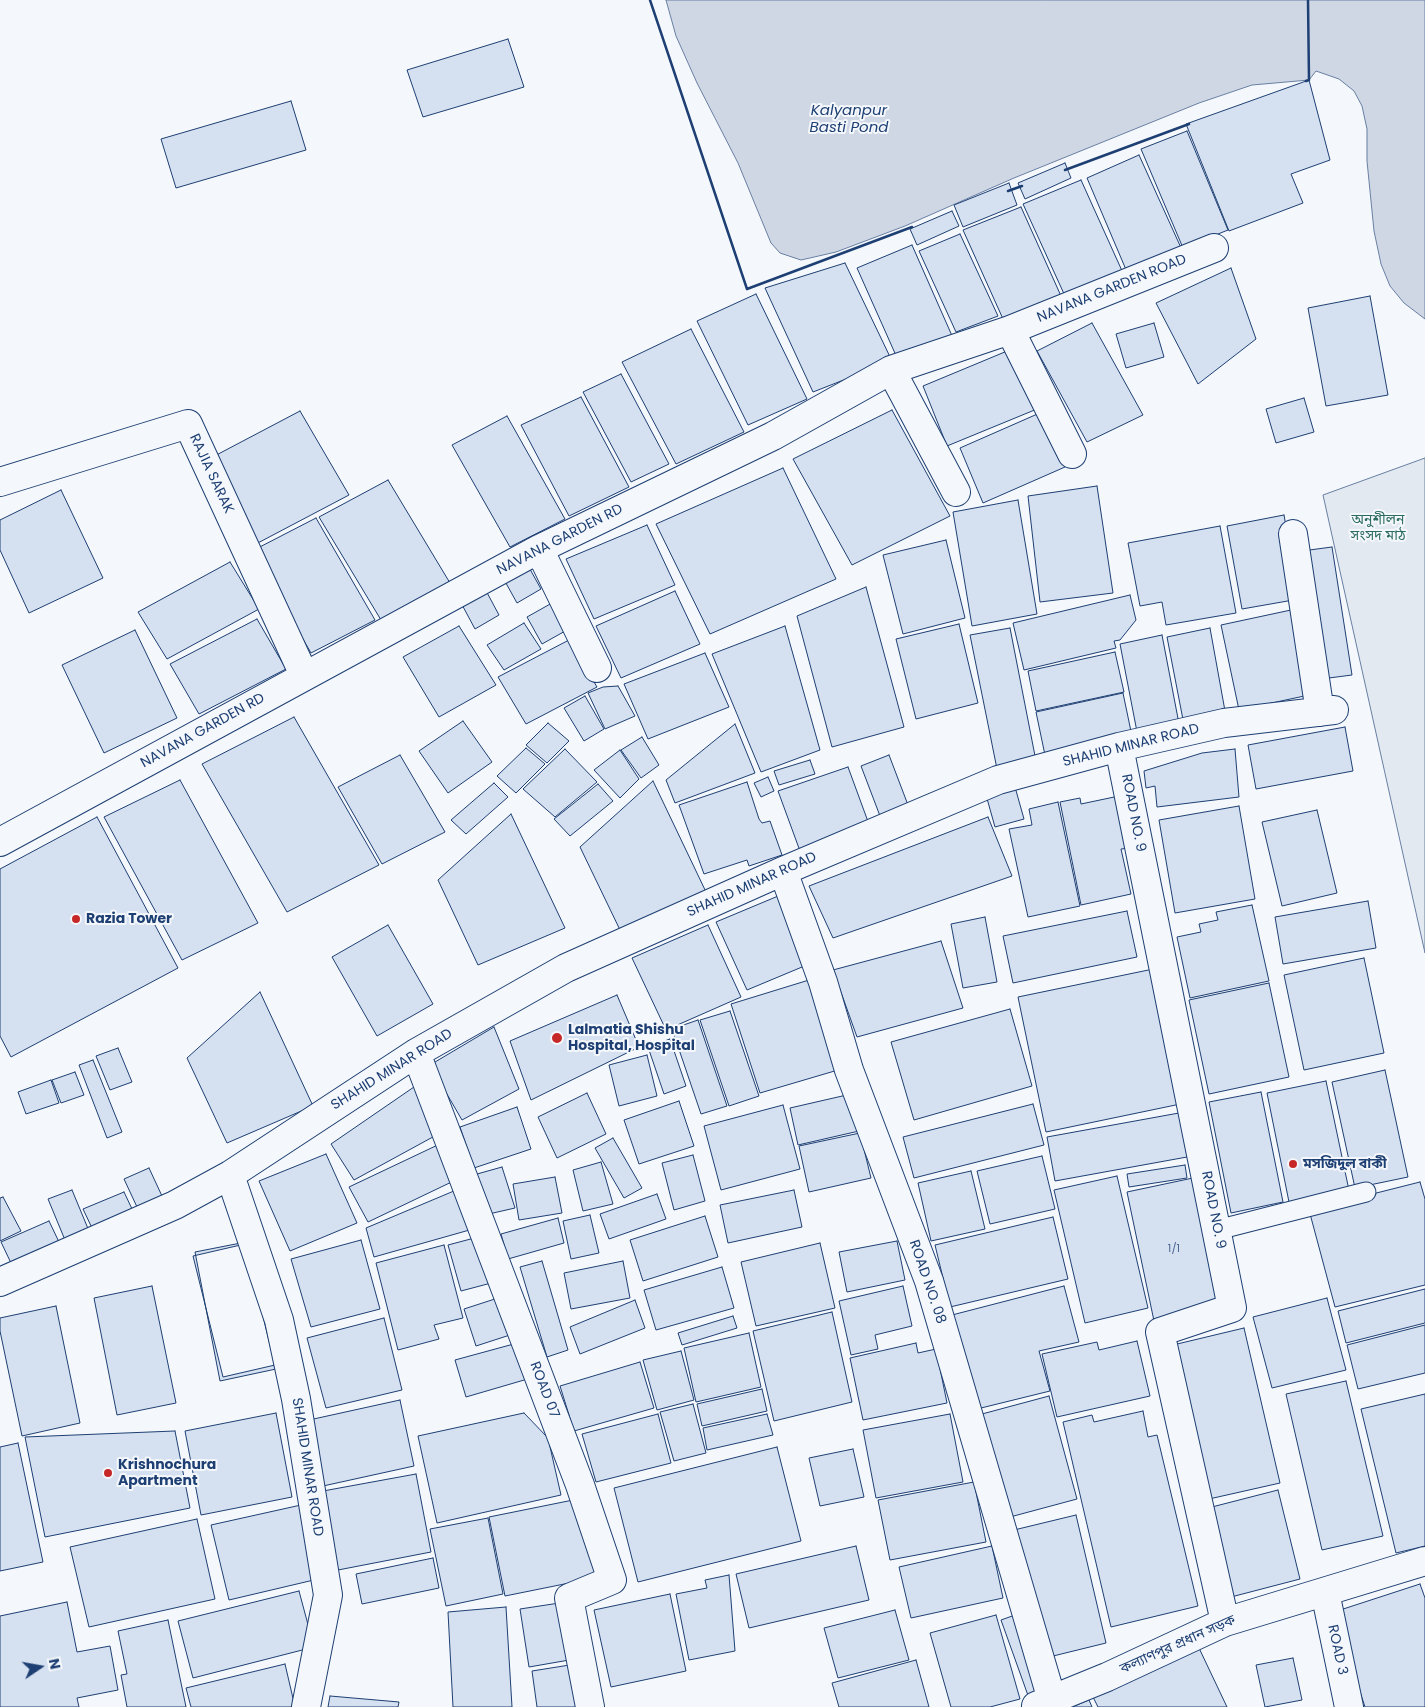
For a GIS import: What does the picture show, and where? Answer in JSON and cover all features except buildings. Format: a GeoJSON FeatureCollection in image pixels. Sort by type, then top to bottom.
{"type":"FeatureCollection","features":[{"type":"Feature","properties":{"kind":"street","name":"NAVANA GARDEN ROAD"},"geometry":{"type":"LineString","coordinates":[[1010,330],[1214,248]]}},
{"type":"Feature","properties":{"kind":"street","name":"NAVANA GARDEN RD"},"geometry":{"type":"LineString","coordinates":[[0,842],[304,675],[539,549],[773,436],[891,370],[1010,330]]}},
{"type":"Feature","properties":{"kind":"street"},"geometry":{"type":"LineString","coordinates":[[1010,330],[1072,454]]}},
{"type":"Feature","properties":{"kind":"street"},"geometry":{"type":"LineString","coordinates":[[891,370],[956,492]]}},
{"type":"Feature","properties":{"kind":"street","name":"RAJIA SARAK"},"geometry":{"type":"LineString","coordinates":[[0,482],[188,424],[304,675]]}},
{"type":"Feature","properties":{"kind":"street","name":"SHAHID MINAR ROAD"},"geometry":{"type":"LineString","coordinates":[[0,1282],[175,1205],[230,1175],[416,1053],[566,968],[783,870],[998,780],[1224,723],[1327,711],[1292,534]]}},
{"type":"Feature","properties":{"kind":"street"},"geometry":{"type":"LineString","coordinates":[[539,549],[597,668]]}},
{"type":"Feature","properties":{"kind":"street","name":"ROAD NO. 9"},"geometry":{"type":"LineString","coordinates":[[1119,748],[1232,1308],[1160,1332],[1225,1622]]}},
{"type":"Feature","properties":{"kind":"street","name":"ROAD NO. 08"},"geometry":{"type":"LineString","coordinates":[[783,870],[823,982],[849,1070],[929,1281],[1043,1704]]}},
{"type":"Feature","properties":{"kind":"street","name":"ROAD 07"},"geometry":{"type":"LineString","coordinates":[[416,1053],[580,1485],[612,1580],[569,1598],[590,1707]]}},
{"type":"Feature","properties":{"kind":"street","name":"SHAHID MINAR ROAD"},"geometry":{"type":"LineString","coordinates":[[230,1175],[279,1320],[296,1399],[328,1596],[306,1707]]}},
{"type":"Feature","properties":{"kind":"street","name":"কল্যাণপুর প্রধান সড়ক"},"geometry":{"type":"LineString","coordinates":[[1043,1704],[1107,1677],[1225,1622],[1425,1561]]}},
{"type":"Feature","properties":{"kind":"street","name":"ROAD 3"},"geometry":{"type":"LineString","coordinates":[[1325,1592],[1349,1707]]}},
{"type":"Feature","properties":{"kind":"lane"},"geometry":{"type":"LineString","coordinates":[[1217,1230],[1366,1192]]}},
{"type":"Feature","properties":{"kind":"green space","name":"অনুশীলন সংসদ মাঠ"},"geometry":{"type":"Polygon","coordinates":[[[1425,458],[1425,953],[1323,495],[1425,458]]]}},
{"type":"Feature","properties":{"kind":"water","name":"Kalyanpur Basti Pond"},"geometry":{"type":"Polygon","coordinates":[[[666,0],[1425,0],[1425,319],[1404,303],[1390,286],[1381,264],[1374,231],[1367,161],[1367,129],[1362,106],[1354,91],[1339,79],[1316,71],[1309,80],[1252,85],[1199,103],[1014,178],[905,226],[836,252],[801,260],[780,253],[771,243],[738,163],[697,83],[676,36],[666,0]]]}},
{"type":"Feature","properties":{"kind":"wall"},"geometry":{"type":"LineString","coordinates":[[650,0],[747,289],[912,227]]}},
{"type":"Feature","properties":{"kind":"wall"},"geometry":{"type":"LineString","coordinates":[[1306,81],[1309,80],[1308,0]]}},
{"type":"Feature","properties":{"kind":"wall"},"geometry":{"type":"LineString","coordinates":[[1065,170],[1189,124]]}},
{"type":"Feature","properties":{"kind":"wall"},"geometry":{"type":"LineString","coordinates":[[1008,191],[1022,186]]}},
{"type":"Feature","properties":{"kind":"place","name":"Razia Tower"},"geometry":{"type":"Point","coordinates":[76,919]}},
{"type":"Feature","properties":{"kind":"place","name":"Lalmatia Shishu Hospital, Hospital"},"geometry":{"type":"Point","coordinates":[557,1038]}},
{"type":"Feature","properties":{"kind":"place","name":"মসজিদুল বাকী"},"geometry":{"type":"Point","coordinates":[1293,1164]}},
{"type":"Feature","properties":{"kind":"place","name":"Krishnochura Apartment"},"geometry":{"type":"Point","coordinates":[108,1473]}}]}
